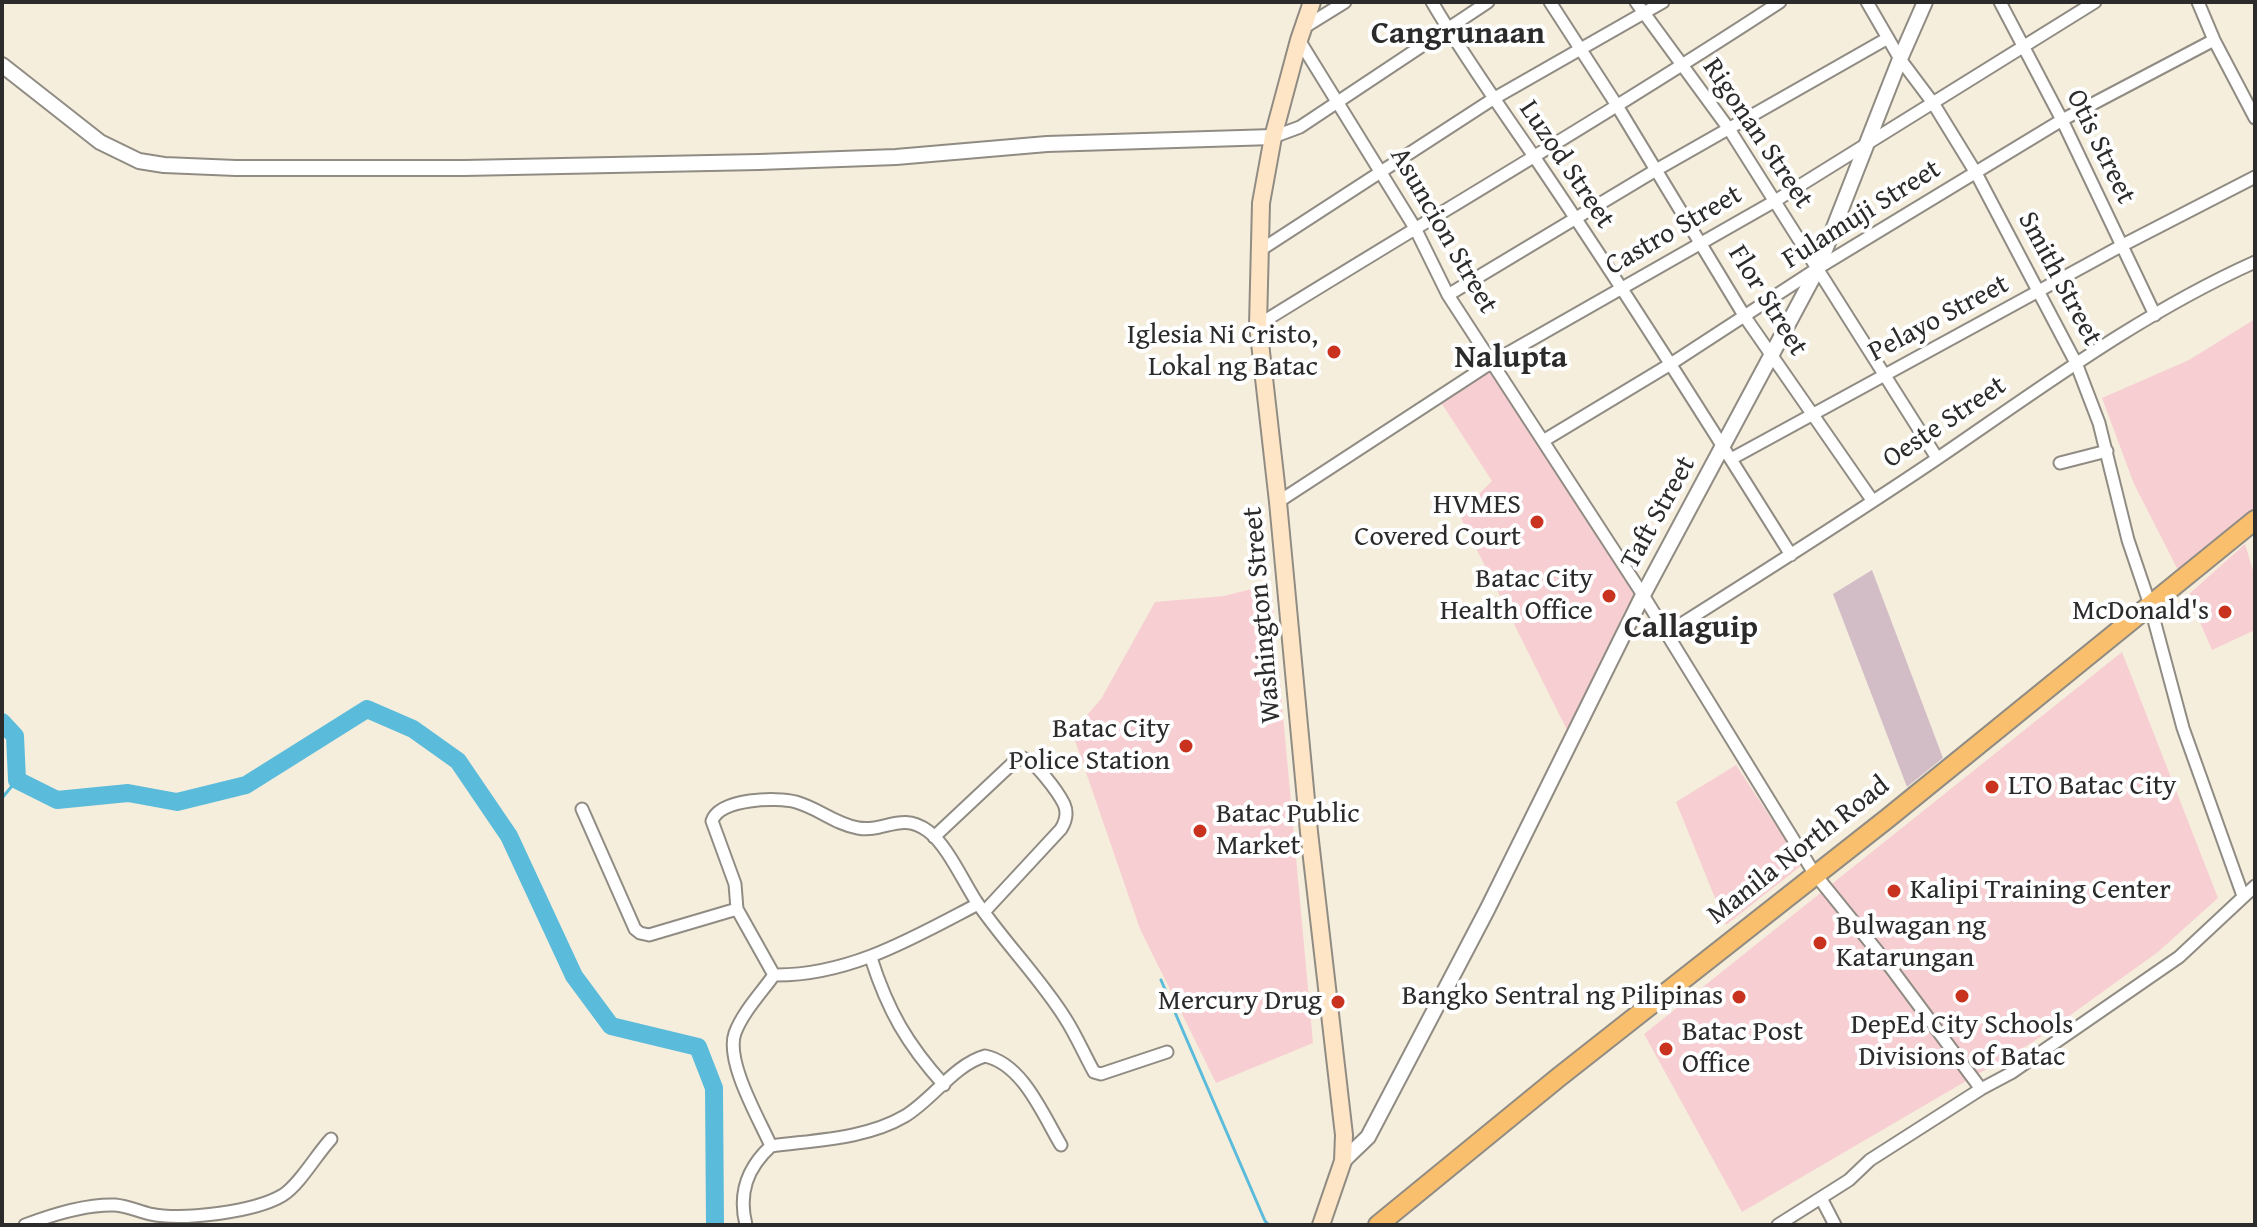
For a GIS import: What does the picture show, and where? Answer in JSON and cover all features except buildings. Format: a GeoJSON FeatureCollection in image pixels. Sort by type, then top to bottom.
{"type":"FeatureCollection","features":[{"type":"Feature","properties":{"kind":"highway","name":"Manila North Road"},"geometry":{"type":"LineString","coordinates":[[1378,1225],[2255,520]]}},
{"type":"Feature","properties":{"kind":"main road","name":"Washington Street"},"geometry":{"type":"LineString","coordinates":[[1312,2],[1273,137],[1261,203],[1258,325],[1309,832],[1343,1108],[1343,1161],[1321,1225]]}},
{"type":"Feature","properties":{"kind":"street"},"geometry":{"type":"LineString","coordinates":[[1301,34],[1345,2]]}},
{"type":"Feature","properties":{"kind":"street","name":"Luzod Street"},"geometry":{"type":"LineString","coordinates":[[1432,2],[1791,555]]}},
{"type":"Feature","properties":{"kind":"street"},"geometry":{"type":"LineString","coordinates":[[2,65],[100,142],[139,161],[164,165],[464,168],[896,157],[1047,144],[1273,137],[1300,127],[1488,2]]}},
{"type":"Feature","properties":{"kind":"street","name":"Flor Street"},"geometry":{"type":"LineString","coordinates":[[1550,2],[1703,243],[1745,317],[1872,500]]}},
{"type":"Feature","properties":{"kind":"street","name":"Rigonan Street"},"geometry":{"type":"LineString","coordinates":[[1636,2],[1729,129],[1937,458]]}},
{"type":"Feature","properties":{"kind":"street"},"geometry":{"type":"LineString","coordinates":[[1259,251],[1493,99],[1663,2]]}},
{"type":"Feature","properties":{"kind":"street"},"geometry":{"type":"LineString","coordinates":[[1258,325],[1682,66],[1780,2]]}},
{"type":"Feature","properties":{"kind":"street","name":"Smith Street"},"geometry":{"type":"LineString","coordinates":[[1867,2],[1900,59],[1933,103],[1976,173],[2076,363],[2107,451],[2128,540],[2150,605],[2183,728],[2243,896]]}},
{"type":"Feature","properties":{"kind":"street","name":"Taft Street"},"geometry":{"type":"LineString","coordinates":[[1343,1161],[1368,1137],[1487,910],[1643,595],[1727,453],[1771,353],[1818,268],[1925,2]]}},
{"type":"Feature","properties":{"kind":"street","name":"Otis Street"},"geometry":{"type":"LineString","coordinates":[[2000,2],[2062,120],[2155,315]]}},
{"type":"Feature","properties":{"kind":"street","name":"Castro Street"},"geometry":{"type":"LineString","coordinates":[[1278,502],[1494,361],[1775,201],[2095,2]]}},
{"type":"Feature","properties":{"kind":"street"},"geometry":{"type":"LineString","coordinates":[[2198,2],[2255,118]]}},
{"type":"Feature","properties":{"kind":"street","name":"Asuncion Street"},"geometry":{"type":"LineString","coordinates":[[1301,34],[1415,228],[1448,295],[1494,361],[1643,595],[1814,873],[1891,968],[1981,1089]]}},
{"type":"Feature","properties":{"kind":"street"},"geometry":{"type":"LineString","coordinates":[[1448,295],[1656,170],[1888,38]]}},
{"type":"Feature","properties":{"kind":"street","name":"Fulamuji Street"},"geometry":{"type":"LineString","coordinates":[[1543,441],[1669,365],[1818,268],[2062,120],[2214,40]]}},
{"type":"Feature","properties":{"kind":"street","name":"Pelayo Street"},"geometry":{"type":"LineString","coordinates":[[1727,453],[1813,416],[2121,246],[2255,177]]}},
{"type":"Feature","properties":{"kind":"street","name":"Oeste Street"},"geometry":{"type":"LineString","coordinates":[[1667,633],[1791,555],[2076,363],[2220,277],[2255,262]]}},
{"type":"Feature","properties":{"kind":"street"},"geometry":{"type":"LineString","coordinates":[[2060,463],[2107,451]]}},
{"type":"Feature","properties":{"kind":"street"},"geometry":{"type":"LineString","coordinates":[[774,975],[806,975],[871,958],[981,908],[1061,829],[1066,815],[1064,805],[1033,762],[1022,758],[1015,761],[934,837]]}},
{"type":"Feature","properties":{"kind":"street"},"geometry":{"type":"LineString","coordinates":[[774,975],[737,909],[735,884],[712,821],[714,815],[725,807],[754,801],[795,801],[834,821],[860,829],[908,822],[934,837],[981,908],[1066,1019],[1094,1072],[1101,1074],[1167,1052]]}},
{"type":"Feature","properties":{"kind":"street"},"geometry":{"type":"LineString","coordinates":[[582,809],[635,929],[640,933],[649,935],[737,909]]}},
{"type":"Feature","properties":{"kind":"street"},"geometry":{"type":"LineString","coordinates":[[1778,1225],[1849,1180],[1870,1160],[2011,1073],[2179,957],[2255,886]]}},
{"type":"Feature","properties":{"kind":"street"},"geometry":{"type":"LineString","coordinates":[[871,958],[881,989],[908,1041],[944,1085]]}},
{"type":"Feature","properties":{"kind":"street"},"geometry":{"type":"LineString","coordinates":[[771,1146],[732,1055],[734,1037],[742,1019],[774,975]]}},
{"type":"Feature","properties":{"kind":"street"},"geometry":{"type":"LineString","coordinates":[[746,1225],[743,1202],[748,1173],[771,1146],[867,1132],[902,1118],[976,1058],[991,1057],[1009,1068],[1021,1081],[1061,1145]]}},
{"type":"Feature","properties":{"kind":"street"},"geometry":{"type":"LineString","coordinates":[[25,1225],[42,1218],[106,1205],[181,1217],[222,1212],[267,1201],[292,1188],[331,1139]]}},
{"type":"Feature","properties":{"kind":"street"},"geometry":{"type":"LineString","coordinates":[[1821,1198],[1835,1225]]}},
{"type":"Feature","properties":{"kind":"shaded area"},"geometry":{"type":"Polygon","coordinates":[[[2255,319],[2255,512],[2179,572],[2134,484],[2102,398],[2189,360],[2255,319]]]}},
{"type":"Feature","properties":{"kind":"shaded area"},"geometry":{"type":"Polygon","coordinates":[[[1490,371],[1636,597],[1567,730],[1459,514],[1492,481],[1440,401],[1490,371]]]}},
{"type":"Feature","properties":{"kind":"shaded area","name":"McDonald's"},"geometry":{"type":"Polygon","coordinates":[[[2245,544],[2255,577],[2255,630],[2212,650],[2188,595],[2245,544]]]}},
{"type":"Feature","properties":{"kind":"shaded area"},"geometry":{"type":"Polygon","coordinates":[[[1872,570],[1943,758],[1907,787],[1833,594],[1872,570]]]}},
{"type":"Feature","properties":{"kind":"shaded area","name":"Batac Public Market"},"geometry":{"type":"Polygon","coordinates":[[[1271,584],[1313,1043],[1216,1083],[1140,929],[1072,732],[1101,699],[1155,602],[1224,596],[1271,584]]]}},
{"type":"Feature","properties":{"kind":"shaded area"},"geometry":{"type":"Polygon","coordinates":[[[2122,652],[2218,898],[2158,952],[2033,1042],[1742,1212],[1644,1034],[2122,652]]]}},
{"type":"Feature","properties":{"kind":"shaded area"},"geometry":{"type":"Polygon","coordinates":[[[1736,765],[1802,865],[1726,925],[1676,802],[1736,765]]]}},
{"type":"Feature","properties":{"kind":"waterway"},"geometry":{"type":"LineString","coordinates":[[2,722],[15,736],[17,780],[57,800],[128,793],[177,802],[246,785],[367,709],[413,729],[458,761],[509,836],[574,976],[611,1026],[698,1047],[714,1088],[715,1225]]}},
{"type":"Feature","properties":{"kind":"waterway"},"geometry":{"type":"LineString","coordinates":[[2,798],[17,780]]}},
{"type":"Feature","properties":{"kind":"waterway"},"geometry":{"type":"LineString","coordinates":[[1161,980],[1269,1225]]}},
{"type":"Feature","properties":{"kind":"place","name":"Iglesia Ni Cristo, Lokal ng Batac"},"geometry":{"type":"Point","coordinates":[1334,352]}},
{"type":"Feature","properties":{"kind":"place","name":"HVMES Covered Court"},"geometry":{"type":"Point","coordinates":[1537,522]}},
{"type":"Feature","properties":{"kind":"place","name":"Batac City Health Office"},"geometry":{"type":"Point","coordinates":[1609,596]}},
{"type":"Feature","properties":{"kind":"place","name":"McDonald's"},"geometry":{"type":"Point","coordinates":[2225,612]}},
{"type":"Feature","properties":{"kind":"place","name":"Batac City Police Station"},"geometry":{"type":"Point","coordinates":[1186,746]}},
{"type":"Feature","properties":{"kind":"place","name":"LTO Batac City"},"geometry":{"type":"Point","coordinates":[1992,787]}},
{"type":"Feature","properties":{"kind":"place","name":"Batac Public Market"},"geometry":{"type":"Point","coordinates":[1200,831]}},
{"type":"Feature","properties":{"kind":"place","name":"Kalipi Training Center"},"geometry":{"type":"Point","coordinates":[1894,891]}},
{"type":"Feature","properties":{"kind":"place","name":"Bulwagan ng Katarungan"},"geometry":{"type":"Point","coordinates":[1820,943]}},
{"type":"Feature","properties":{"kind":"place","name":"DepEd City Schools Divisions of Batac"},"geometry":{"type":"Point","coordinates":[1962,996]}},
{"type":"Feature","properties":{"kind":"place","name":"Bangko Sentral ng Pilipinas"},"geometry":{"type":"Point","coordinates":[1739,997]}},
{"type":"Feature","properties":{"kind":"place","name":"Mercury Drug"},"geometry":{"type":"Point","coordinates":[1338,1002]}},
{"type":"Feature","properties":{"kind":"place","name":"Batac Post Office"},"geometry":{"type":"Point","coordinates":[1666,1049]}},
{"type":"Feature","properties":{"kind":"district","name":"Cangrunaan"},"geometry":{"type":"Point","coordinates":[1458,35]}},
{"type":"Feature","properties":{"kind":"district","name":"Nalupta"},"geometry":{"type":"Point","coordinates":[1511,359]}},
{"type":"Feature","properties":{"kind":"district","name":"Callaguip"},"geometry":{"type":"Point","coordinates":[1691,629]}}]}
